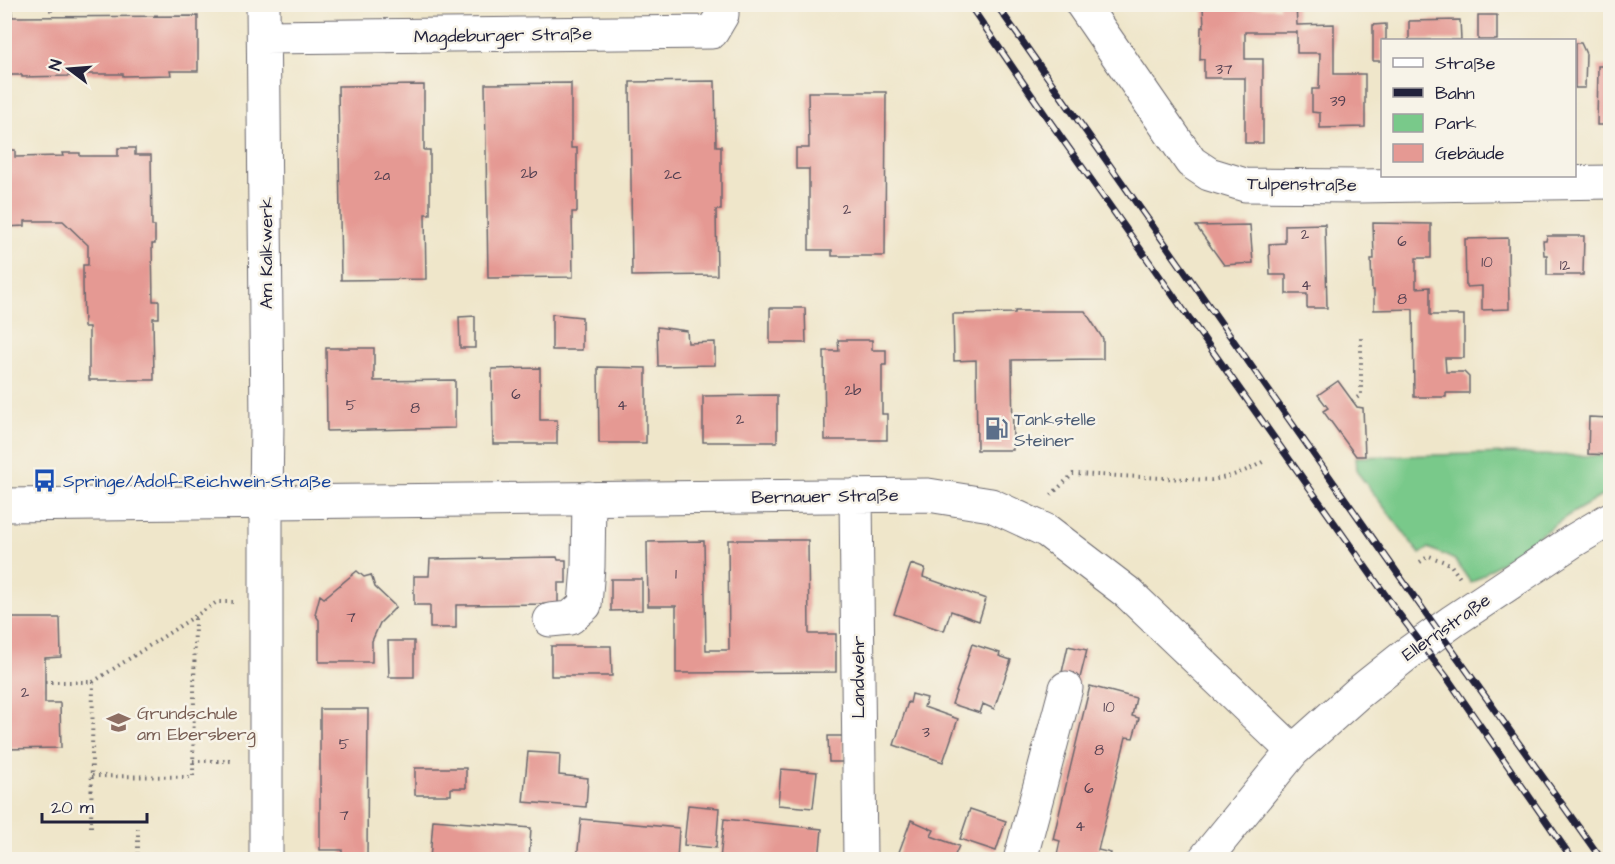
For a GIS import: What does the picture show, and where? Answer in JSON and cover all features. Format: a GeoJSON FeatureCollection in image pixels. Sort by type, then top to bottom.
{"type":"FeatureCollection","features":[{"type":"Feature","properties":{"kind":"street","name":"Am Kalkwerk"},"geometry":{"type":"LineString","coordinates":[[263,4],[267,423],[266,860]]}},
{"type":"Feature","properties":{"kind":"street","name":"Magdeburger Straße"},"geometry":{"type":"LineString","coordinates":[[264,37],[712,32],[722,15],[722,4]]}},
{"type":"Feature","properties":{"kind":"street","name":"Tulpenstraße"},"geometry":{"type":"LineString","coordinates":[[1082,4],[1191,162],[1209,174],[1245,185],[1360,186],[1611,182]]}},
{"type":"Feature","properties":{"kind":"street","name":"Landwehr"},"geometry":{"type":"LineString","coordinates":[[856,495],[860,860]]}},
{"type":"Feature","properties":{"kind":"street","name":"Bernauer Straße"},"geometry":{"type":"LineString","coordinates":[[4,504],[928,495],[991,505],[1047,531],[1128,593],[1293,752]]}},
{"type":"Feature","properties":{"kind":"street"},"geometry":{"type":"LineString","coordinates":[[550,620],[570,618],[585,606],[589,498]]}},
{"type":"Feature","properties":{"kind":"street","name":"Ellernstraße"},"geometry":{"type":"LineString","coordinates":[[1204,860],[1293,752],[1358,693],[1407,654],[1563,547],[1611,519]]}},
{"type":"Feature","properties":{"kind":"street"},"geometry":{"type":"LineString","coordinates":[[1020,860],[1066,688]]}},
{"type":"Feature","properties":{"kind":"path"},"geometry":{"type":"LineString","coordinates":[[51,4],[51,17]]}},
{"type":"Feature","properties":{"kind":"path"},"geometry":{"type":"LineString","coordinates":[[156,4],[156,16]]}},
{"type":"Feature","properties":{"kind":"path"},"geometry":{"type":"LineString","coordinates":[[1353,401],[1361,395],[1361,334]]}},
{"type":"Feature","properties":{"kind":"path"},"geometry":{"type":"LineString","coordinates":[[1046,499],[1073,474],[1211,480],[1246,471],[1266,460]]}},
{"type":"Feature","properties":{"kind":"path"},"geometry":{"type":"LineString","coordinates":[[1420,562],[1429,556],[1450,564],[1462,581]]}},
{"type":"Feature","properties":{"kind":"path"},"geometry":{"type":"LineString","coordinates":[[45,682],[93,682],[217,602],[236,602]]}},
{"type":"Feature","properties":{"kind":"path"},"geometry":{"type":"LineString","coordinates":[[92,776],[193,777],[195,616]]}},
{"type":"Feature","properties":{"kind":"path"},"geometry":{"type":"LineString","coordinates":[[91,827],[93,682]]}},
{"type":"Feature","properties":{"kind":"path"},"geometry":{"type":"LineString","coordinates":[[193,760],[235,761]]}},
{"type":"Feature","properties":{"kind":"path"},"geometry":{"type":"LineString","coordinates":[[138,827],[138,860]]}},
{"type":"Feature","properties":{"kind":"green space"},"geometry":{"type":"Polygon","coordinates":[[[1513,453],[1610,456],[1610,491],[1569,515],[1471,583],[1455,560],[1429,548],[1420,554],[1357,472],[1356,457],[1513,453]]]}},
{"type":"Feature","properties":{"kind":"building"},"geometry":{"type":"Polygon","coordinates":[[[4,4],[12,4],[12,17],[198,16],[198,71],[170,71],[171,75],[123,76],[123,74],[22,77],[22,75],[4,75],[4,4]]]}},
{"type":"Feature","properties":{"kind":"building"},"geometry":{"type":"Polygon","coordinates":[[[1150,4],[1191,4],[1191,8],[1150,8],[1150,4]]]}},
{"type":"Feature","properties":{"kind":"building"},"geometry":{"type":"Polygon","coordinates":[[[1279,4],[1296,4],[1297,25],[1334,24],[1334,74],[1365,74],[1365,127],[1320,128],[1320,113],[1312,112],[1312,89],[1319,89],[1320,53],[1297,53],[1297,32],[1245,32],[1245,59],[1263,59],[1263,143],[1245,143],[1245,78],[1204,78],[1204,59],[1200,60],[1201,27],[1204,27],[1203,7],[1279,8],[1279,4]]]}},
{"type":"Feature","properties":{"kind":"building"},"geometry":{"type":"Polygon","coordinates":[[[1478,15],[1497,15],[1497,39],[1478,39],[1478,15]]]}},
{"type":"Feature","properties":{"kind":"building"},"geometry":{"type":"Polygon","coordinates":[[[1460,20],[1461,39],[1409,39],[1409,21],[1460,20]]]}},
{"type":"Feature","properties":{"kind":"building"},"geometry":{"type":"Polygon","coordinates":[[[1386,24],[1386,39],[1381,39],[1381,61],[1373,61],[1373,25],[1386,24]]]}},
{"type":"Feature","properties":{"kind":"building"},"geometry":{"type":"Polygon","coordinates":[[[1576,43],[1581,43],[1586,54],[1585,88],[1576,88],[1576,43]]]}},
{"type":"Feature","properties":{"kind":"building"},"geometry":{"type":"Polygon","coordinates":[[[1598,66],[1610,66],[1610,125],[1597,125],[1598,66]]]}},
{"type":"Feature","properties":{"kind":"building"},"geometry":{"type":"Polygon","coordinates":[[[715,81],[716,146],[721,146],[721,210],[716,210],[717,275],[632,276],[630,82],[715,81]]]}},
{"type":"Feature","properties":{"kind":"building"},"geometry":{"type":"Polygon","coordinates":[[[571,83],[571,148],[577,148],[577,212],[572,212],[573,277],[488,278],[485,84],[571,83]]]}},
{"type":"Feature","properties":{"kind":"building"},"geometry":{"type":"Polygon","coordinates":[[[424,85],[424,150],[430,150],[430,214],[425,214],[426,279],[341,280],[338,86],[424,85]]]}},
{"type":"Feature","properties":{"kind":"building"},"geometry":{"type":"Polygon","coordinates":[[[808,92],[886,92],[885,256],[832,256],[832,250],[809,250],[809,169],[796,169],[796,148],[809,148],[808,92]]]}},
{"type":"Feature","properties":{"kind":"building"},"geometry":{"type":"Polygon","coordinates":[[[118,148],[135,148],[135,155],[151,155],[152,226],[155,226],[155,244],[152,244],[153,301],[159,301],[159,318],[153,318],[154,380],[89,380],[89,327],[84,327],[83,285],[83,265],[88,265],[88,245],[63,221],[25,221],[25,226],[4,227],[4,150],[15,150],[15,157],[63,156],[62,153],[80,153],[80,156],[118,156],[118,148]]]}},
{"type":"Feature","properties":{"kind":"building"},"geometry":{"type":"Polygon","coordinates":[[[1373,223],[1431,224],[1431,258],[1416,258],[1416,288],[1430,287],[1430,315],[1464,315],[1464,358],[1445,358],[1446,372],[1464,372],[1469,377],[1469,393],[1446,393],[1446,397],[1414,397],[1413,309],[1374,310],[1371,259],[1374,259],[1373,223]]]}},
{"type":"Feature","properties":{"kind":"building"},"geometry":{"type":"Polygon","coordinates":[[[1325,224],[1327,308],[1307,308],[1307,294],[1286,294],[1286,275],[1270,275],[1269,244],[1285,243],[1285,225],[1325,224]]]}},
{"type":"Feature","properties":{"kind":"building"},"geometry":{"type":"Polygon","coordinates":[[[1250,225],[1253,263],[1224,265],[1196,226],[1250,225]]]}},
{"type":"Feature","properties":{"kind":"building"},"geometry":{"type":"Polygon","coordinates":[[[1547,236],[1584,236],[1583,275],[1547,275],[1547,255],[1544,255],[1543,241],[1546,241],[1547,236]]]}},
{"type":"Feature","properties":{"kind":"building"},"geometry":{"type":"Polygon","coordinates":[[[1508,238],[1509,309],[1482,310],[1482,286],[1466,287],[1465,239],[1508,238]]]}},
{"type":"Feature","properties":{"kind":"building"},"geometry":{"type":"Polygon","coordinates":[[[770,308],[805,308],[806,343],[770,343],[770,308]]]}},
{"type":"Feature","properties":{"kind":"building"},"geometry":{"type":"Polygon","coordinates":[[[1015,311],[1085,311],[1103,339],[1103,359],[1012,360],[1013,450],[977,450],[976,360],[954,361],[953,314],[1015,313],[1015,311]]]}},
{"type":"Feature","properties":{"kind":"building"},"geometry":{"type":"Polygon","coordinates":[[[552,314],[582,317],[582,350],[552,350],[552,314]]]}},
{"type":"Feature","properties":{"kind":"building"},"geometry":{"type":"Polygon","coordinates":[[[475,316],[475,348],[460,348],[459,317],[475,316]]]}},
{"type":"Feature","properties":{"kind":"building"},"geometry":{"type":"Polygon","coordinates":[[[657,327],[687,331],[688,343],[715,342],[715,365],[658,366],[657,327]]]}},
{"type":"Feature","properties":{"kind":"building"},"geometry":{"type":"Polygon","coordinates":[[[838,340],[872,340],[872,350],[886,350],[886,365],[882,365],[882,414],[887,414],[887,440],[825,440],[824,351],[839,351],[838,340]]]}},
{"type":"Feature","properties":{"kind":"building"},"geometry":{"type":"Polygon","coordinates":[[[326,348],[374,348],[374,381],[455,380],[455,428],[327,431],[326,348]]]}},
{"type":"Feature","properties":{"kind":"building"},"geometry":{"type":"Polygon","coordinates":[[[598,367],[646,368],[646,443],[599,443],[598,367]]]}},
{"type":"Feature","properties":{"kind":"building"},"geometry":{"type":"Polygon","coordinates":[[[540,368],[540,420],[557,420],[557,444],[493,444],[492,369],[540,368]]]}},
{"type":"Feature","properties":{"kind":"building"},"geometry":{"type":"Polygon","coordinates":[[[1338,381],[1357,407],[1363,408],[1365,456],[1356,456],[1323,411],[1328,408],[1318,395],[1338,381]]]}},
{"type":"Feature","properties":{"kind":"building"},"geometry":{"type":"Polygon","coordinates":[[[777,395],[777,442],[703,442],[703,396],[777,395]]]}},
{"type":"Feature","properties":{"kind":"building"},"geometry":{"type":"Polygon","coordinates":[[[1589,417],[1610,418],[1610,455],[1588,454],[1589,417]]]}},
{"type":"Feature","properties":{"kind":"building"},"geometry":{"type":"Polygon","coordinates":[[[728,540],[808,540],[809,634],[836,634],[836,672],[676,673],[676,606],[648,606],[647,542],[704,541],[706,650],[729,650],[728,540]]]}},
{"type":"Feature","properties":{"kind":"building"},"geometry":{"type":"Polygon","coordinates":[[[557,557],[558,560],[566,560],[566,583],[558,583],[558,604],[456,605],[456,628],[430,628],[430,605],[414,605],[414,576],[429,576],[430,559],[557,557]]]}},
{"type":"Feature","properties":{"kind":"building"},"geometry":{"type":"Polygon","coordinates":[[[911,564],[925,569],[923,577],[986,599],[979,621],[951,611],[944,631],[894,614],[911,564]]]}},
{"type":"Feature","properties":{"kind":"building"},"geometry":{"type":"Polygon","coordinates":[[[357,571],[364,577],[371,575],[375,587],[396,607],[380,623],[372,641],[372,662],[319,662],[319,620],[315,614],[320,595],[324,598],[357,571]]]}},
{"type":"Feature","properties":{"kind":"building"},"geometry":{"type":"Polygon","coordinates":[[[611,579],[642,579],[642,610],[611,611],[611,579]]]}},
{"type":"Feature","properties":{"kind":"building"},"geometry":{"type":"Polygon","coordinates":[[[4,618],[60,618],[61,657],[45,658],[45,703],[60,703],[61,748],[4,749],[4,618]]]}},
{"type":"Feature","properties":{"kind":"building"},"geometry":{"type":"Polygon","coordinates":[[[388,641],[414,641],[414,677],[389,677],[388,641]]]}},
{"type":"Feature","properties":{"kind":"building"},"geometry":{"type":"Polygon","coordinates":[[[972,644],[1000,653],[999,656],[1011,660],[994,709],[983,704],[980,713],[952,704],[972,644]]]}},
{"type":"Feature","properties":{"kind":"building"},"geometry":{"type":"Polygon","coordinates":[[[551,646],[611,646],[612,676],[551,676],[551,646]]]}},
{"type":"Feature","properties":{"kind":"building"},"geometry":{"type":"Polygon","coordinates":[[[1068,646],[1087,650],[1078,686],[1060,681],[1068,646]]]}},
{"type":"Feature","properties":{"kind":"building"},"geometry":{"type":"Polygon","coordinates":[[[1090,686],[1136,698],[1132,716],[1139,718],[1133,738],[1126,737],[1098,850],[1111,853],[1109,860],[1056,860],[1060,841],[1053,839],[1090,686]]]}},
{"type":"Feature","properties":{"kind":"building"},"geometry":{"type":"Polygon","coordinates":[[[912,694],[927,698],[924,707],[958,719],[943,762],[894,745],[912,694]]]}},
{"type":"Feature","properties":{"kind":"building"},"geometry":{"type":"Polygon","coordinates":[[[320,709],[368,709],[367,860],[342,860],[342,850],[320,850],[320,709]]]}},
{"type":"Feature","properties":{"kind":"building"},"geometry":{"type":"Polygon","coordinates":[[[828,736],[844,736],[844,762],[829,762],[828,736]]]}},
{"type":"Feature","properties":{"kind":"building"},"geometry":{"type":"Polygon","coordinates":[[[528,752],[560,754],[559,775],[588,778],[586,807],[523,802],[528,752]]]}},
{"type":"Feature","properties":{"kind":"building"},"geometry":{"type":"Polygon","coordinates":[[[415,768],[466,768],[466,788],[451,788],[451,795],[415,795],[415,768]]]}},
{"type":"Feature","properties":{"kind":"building"},"geometry":{"type":"Polygon","coordinates":[[[781,769],[817,772],[813,808],[778,805],[781,769]]]}},
{"type":"Feature","properties":{"kind":"building"},"geometry":{"type":"Polygon","coordinates":[[[688,805],[719,808],[716,848],[684,845],[688,805]]]}},
{"type":"Feature","properties":{"kind":"building"},"geometry":{"type":"Polygon","coordinates":[[[970,809],[1006,821],[996,851],[960,839],[970,809]]]}},
{"type":"Feature","properties":{"kind":"building"},"geometry":{"type":"Polygon","coordinates":[[[581,819],[679,828],[677,860],[577,860],[581,819]]]}},
{"type":"Feature","properties":{"kind":"building"},"geometry":{"type":"Polygon","coordinates":[[[724,819],[822,829],[819,860],[720,860],[724,819]]]}},
{"type":"Feature","properties":{"kind":"building"},"geometry":{"type":"Polygon","coordinates":[[[433,820],[531,828],[529,860],[430,860],[433,820]]]}},
{"type":"Feature","properties":{"kind":"building"},"geometry":{"type":"Polygon","coordinates":[[[911,820],[934,830],[931,836],[959,846],[954,857],[961,860],[896,860],[911,820]]]}},
{"type":"Feature","properties":{"kind":"railway"},"geometry":{"type":"LineString","coordinates":[[969,4],[1396,610],[1448,679],[1573,860]]}},
{"type":"Feature","properties":{"kind":"railway"},"geometry":{"type":"LineString","coordinates":[[996,4],[1602,860]]}},
{"type":"Feature","properties":{"kind":"place","name":"Tankstelle Steiner"},"geometry":{"type":"Point","coordinates":[996,429]}},
{"type":"Feature","properties":{"kind":"place","name":"Springe/Adolf-Reichwein-Straße"},"geometry":{"type":"Point","coordinates":[45,481]}},
{"type":"Feature","properties":{"kind":"place","name":"Grundschule am Ebersberg"},"geometry":{"type":"Point","coordinates":[119,723]}}]}
